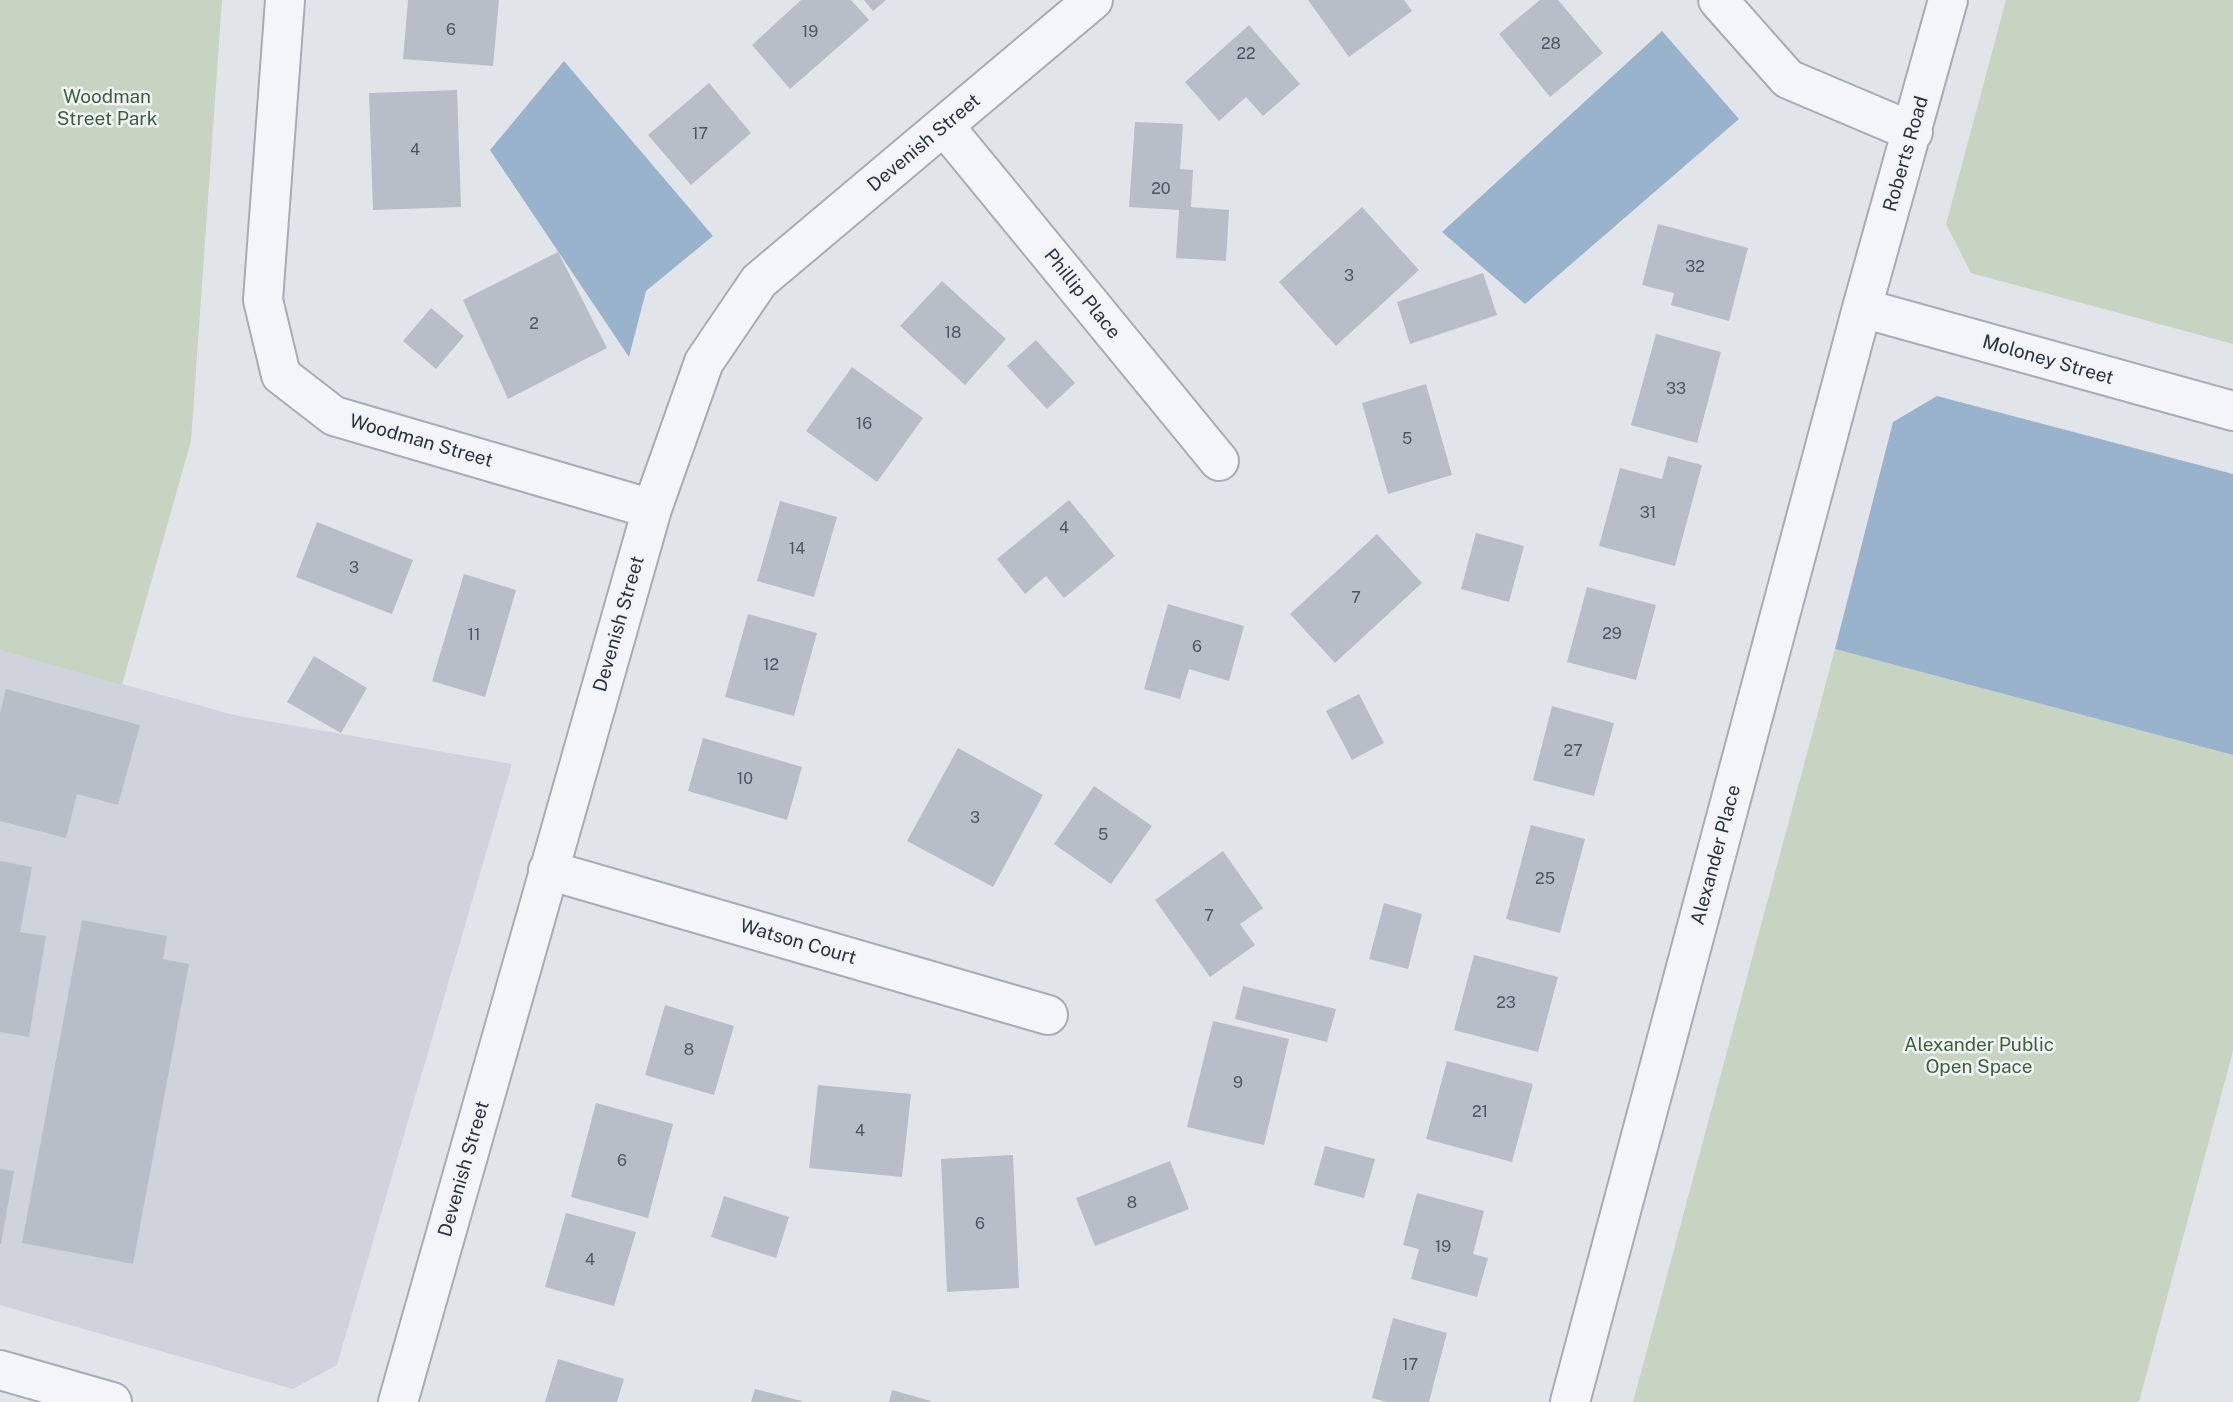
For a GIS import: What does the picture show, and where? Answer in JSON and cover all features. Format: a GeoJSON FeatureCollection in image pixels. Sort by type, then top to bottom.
{"type":"FeatureCollection","features":[{"type":"Feature","properties":{"kind":"street","name":"Woodman Street"},"geometry":{"type":"LineString","coordinates":[[285,0],[263,300],[281,374],[334,416],[652,509]]}},
{"type":"Feature","properties":{"kind":"street","name":"Devenish Street"},"geometry":{"type":"LineString","coordinates":[[398,1402],[652,509],[704,362],[759,281],[1093,0]]}},
{"type":"Feature","properties":{"kind":"street"},"geometry":{"type":"LineString","coordinates":[[1718,0],[1788,79],[1913,132]]}},
{"type":"Feature","properties":{"kind":"street","name":"Roberts Road"},"geometry":{"type":"LineString","coordinates":[[1862,308],[1948,0]]}},
{"type":"Feature","properties":{"kind":"street","name":"Phillip Place"},"geometry":{"type":"LineString","coordinates":[[945,127],[1219,461]]}},
{"type":"Feature","properties":{"kind":"street","name":"Moloney Street"},"geometry":{"type":"LineString","coordinates":[[1862,308],[2233,411]]}},
{"type":"Feature","properties":{"kind":"street","name":"Alexander Place"},"geometry":{"type":"LineString","coordinates":[[1570,1402],[1862,308]]}},
{"type":"Feature","properties":{"kind":"street","name":"Watson Court"},"geometry":{"type":"LineString","coordinates":[[548,870],[1048,1015]]}},
{"type":"Feature","properties":{"kind":"street"},"geometry":{"type":"LineString","coordinates":[[0,1370],[112,1402]]}},
{"type":"Feature","properties":{"kind":"shaded area"},"geometry":{"type":"Polygon","coordinates":[[[0,650],[234,715],[512,764],[337,1365],[293,1389],[0,1305],[0,650]]]}},
{"type":"Feature","properties":{"kind":"green space","name":"Woodman Street Park"},"geometry":{"type":"Polygon","coordinates":[[[0,0],[222,0],[191,441],[122,685],[0,650],[0,0]]]}},
{"type":"Feature","properties":{"kind":"green space"},"geometry":{"type":"Polygon","coordinates":[[[2006,0],[2233,0],[2233,344],[1971,273],[1946,224],[2006,0]]]}},
{"type":"Feature","properties":{"kind":"green space","name":"Alexander Public Open Space"},"geometry":{"type":"Polygon","coordinates":[[[1835,649],[2233,755],[2233,1051],[2139,1402],[1633,1402],[1835,649]]]}},
{"type":"Feature","properties":{"kind":"water"},"geometry":{"type":"Polygon","coordinates":[[[1662,31],[1739,119],[1525,304],[1442,232],[1662,31]]]}},
{"type":"Feature","properties":{"kind":"water"},"geometry":{"type":"Polygon","coordinates":[[[564,61],[713,236],[646,291],[629,357],[490,150],[564,61]]]}},
{"type":"Feature","properties":{"kind":"water"},"geometry":{"type":"Polygon","coordinates":[[[1937,396],[2233,474],[2233,755],[1835,649],[1893,422],[1937,396]]]}},
{"type":"Feature","properties":{"kind":"building"},"geometry":{"type":"Polygon","coordinates":[[[408,0],[499,0],[493,66],[403,59],[408,0]]]}},
{"type":"Feature","properties":{"kind":"building"},"geometry":{"type":"Polygon","coordinates":[[[801,0],[851,0],[869,20],[790,89],[752,45],[801,0]]]}},
{"type":"Feature","properties":{"kind":"building"},"geometry":{"type":"Polygon","coordinates":[[[864,0],[886,0],[873,11],[864,0]]]}},
{"type":"Feature","properties":{"kind":"building"},"geometry":{"type":"Polygon","coordinates":[[[1308,0],[1404,0],[1412,11],[1349,57],[1308,0]]]}},
{"type":"Feature","properties":{"kind":"building"},"geometry":{"type":"Polygon","coordinates":[[[1540,0],[1558,0],[1603,53],[1550,97],[1499,34],[1540,0]]]}},
{"type":"Feature","properties":{"kind":"building"},"geometry":{"type":"Polygon","coordinates":[[[1249,25],[1300,84],[1263,116],[1246,97],[1219,121],[1185,82],[1249,25]]]}},
{"type":"Feature","properties":{"kind":"building"},"geometry":{"type":"Polygon","coordinates":[[[709,83],[751,133],[691,185],[648,135],[709,83]]]}},
{"type":"Feature","properties":{"kind":"building"},"geometry":{"type":"Polygon","coordinates":[[[457,90],[461,207],[373,210],[369,93],[457,90]]]}},
{"type":"Feature","properties":{"kind":"building"},"geometry":{"type":"Polygon","coordinates":[[[1135,122],[1183,124],[1180,169],[1193,170],[1191,207],[1229,210],[1226,261],[1176,258],[1179,210],[1129,207],[1135,122]]]}},
{"type":"Feature","properties":{"kind":"building"},"geometry":{"type":"Polygon","coordinates":[[[1362,207],[1419,270],[1336,346],[1279,282],[1362,207]]]}},
{"type":"Feature","properties":{"kind":"building"},"geometry":{"type":"Polygon","coordinates":[[[1658,224],[1748,248],[1729,321],[1671,305],[1674,293],[1642,285],[1658,224]]]}},
{"type":"Feature","properties":{"kind":"building"},"geometry":{"type":"Polygon","coordinates":[[[558,252],[607,348],[508,399],[463,300],[558,252]]]}},
{"type":"Feature","properties":{"kind":"building"},"geometry":{"type":"Polygon","coordinates":[[[1483,273],[1497,315],[1410,344],[1397,302],[1483,273]]]}},
{"type":"Feature","properties":{"kind":"building"},"geometry":{"type":"Polygon","coordinates":[[[942,281],[1006,339],[965,385],[900,326],[942,281]]]}},
{"type":"Feature","properties":{"kind":"building"},"geometry":{"type":"Polygon","coordinates":[[[431,308],[464,336],[436,369],[403,341],[431,308]]]}},
{"type":"Feature","properties":{"kind":"building"},"geometry":{"type":"Polygon","coordinates":[[[1656,334],[1721,352],[1697,443],[1631,425],[1656,334]]]}},
{"type":"Feature","properties":{"kind":"building"},"geometry":{"type":"Polygon","coordinates":[[[1036,340],[1075,383],[1047,409],[1007,366],[1036,340]]]}},
{"type":"Feature","properties":{"kind":"building"},"geometry":{"type":"Polygon","coordinates":[[[852,367],[923,418],[877,482],[806,431],[852,367]]]}},
{"type":"Feature","properties":{"kind":"building"},"geometry":{"type":"Polygon","coordinates":[[[1426,384],[1452,475],[1388,494],[1362,403],[1426,384]]]}},
{"type":"Feature","properties":{"kind":"building"},"geometry":{"type":"Polygon","coordinates":[[[1668,456],[1702,465],[1675,566],[1599,546],[1620,468],[1662,479],[1668,456]]]}},
{"type":"Feature","properties":{"kind":"building"},"geometry":{"type":"Polygon","coordinates":[[[1069,500],[1115,556],[1064,598],[1046,576],[1025,594],[997,559],[1069,500]]]}},
{"type":"Feature","properties":{"kind":"building"},"geometry":{"type":"Polygon","coordinates":[[[780,501],[837,517],[814,597],[757,581],[780,501]]]}},
{"type":"Feature","properties":{"kind":"building"},"geometry":{"type":"Polygon","coordinates":[[[317,522],[413,560],[392,614],[296,577],[317,522]]]}},
{"type":"Feature","properties":{"kind":"building"},"geometry":{"type":"Polygon","coordinates":[[[1476,533],[1524,546],[1509,602],[1461,589],[1476,533]]]}},
{"type":"Feature","properties":{"kind":"building"},"geometry":{"type":"Polygon","coordinates":[[[1377,534],[1422,583],[1335,663],[1290,614],[1377,534]]]}},
{"type":"Feature","properties":{"kind":"building"},"geometry":{"type":"Polygon","coordinates":[[[464,574],[516,590],[485,697],[432,681],[464,574]]]}},
{"type":"Feature","properties":{"kind":"building"},"geometry":{"type":"Polygon","coordinates":[[[1587,587],[1656,605],[1636,680],[1567,662],[1587,587]]]}},
{"type":"Feature","properties":{"kind":"building"},"geometry":{"type":"Polygon","coordinates":[[[1168,604],[1244,626],[1229,681],[1189,669],[1180,699],[1144,689],[1168,604]]]}},
{"type":"Feature","properties":{"kind":"building"},"geometry":{"type":"Polygon","coordinates":[[[748,614],[817,633],[794,716],[725,697],[748,614]]]}},
{"type":"Feature","properties":{"kind":"building"},"geometry":{"type":"Polygon","coordinates":[[[314,656],[367,688],[341,733],[287,702],[314,656]]]}},
{"type":"Feature","properties":{"kind":"building"},"geometry":{"type":"Polygon","coordinates":[[[6,689],[140,725],[118,805],[77,794],[66,838],[0,821],[0,713],[6,689]]]}},
{"type":"Feature","properties":{"kind":"building"},"geometry":{"type":"Polygon","coordinates":[[[1359,694],[1384,743],[1352,760],[1326,711],[1359,694]]]}},
{"type":"Feature","properties":{"kind":"building"},"geometry":{"type":"Polygon","coordinates":[[[1552,706],[1614,723],[1594,796],[1533,780],[1552,706]]]}},
{"type":"Feature","properties":{"kind":"building"},"geometry":{"type":"Polygon","coordinates":[[[703,738],[802,767],[787,820],[688,791],[703,738]]]}},
{"type":"Feature","properties":{"kind":"building"},"geometry":{"type":"Polygon","coordinates":[[[958,748],[1043,795],[993,887],[907,841],[958,748]]]}},
{"type":"Feature","properties":{"kind":"building"},"geometry":{"type":"Polygon","coordinates":[[[1094,786],[1152,826],[1111,884],[1054,844],[1094,786]]]}},
{"type":"Feature","properties":{"kind":"building"},"geometry":{"type":"Polygon","coordinates":[[[1531,825],[1585,839],[1560,933],[1506,919],[1531,825]]]}},
{"type":"Feature","properties":{"kind":"building"},"geometry":{"type":"Polygon","coordinates":[[[1223,851],[1263,908],[1240,924],[1255,945],[1210,977],[1155,900],[1223,851]]]}},
{"type":"Feature","properties":{"kind":"building"},"geometry":{"type":"Polygon","coordinates":[[[0,861],[32,867],[20,932],[46,936],[29,1037],[0,1032],[0,861]]]}},
{"type":"Feature","properties":{"kind":"building"},"geometry":{"type":"Polygon","coordinates":[[[1384,903],[1422,914],[1408,969],[1369,959],[1384,903]]]}},
{"type":"Feature","properties":{"kind":"building"},"geometry":{"type":"Polygon","coordinates":[[[82,920],[167,936],[163,959],[189,964],[133,1264],[22,1243],[82,920]]]}},
{"type":"Feature","properties":{"kind":"building"},"geometry":{"type":"Polygon","coordinates":[[[1474,955],[1558,977],[1538,1052],[1454,1030],[1474,955]]]}},
{"type":"Feature","properties":{"kind":"building"},"geometry":{"type":"Polygon","coordinates":[[[1243,986],[1336,1009],[1327,1042],[1235,1019],[1243,986]]]}},
{"type":"Feature","properties":{"kind":"building"},"geometry":{"type":"Polygon","coordinates":[[[665,1005],[734,1026],[714,1095],[645,1075],[665,1005]]]}},
{"type":"Feature","properties":{"kind":"building"},"geometry":{"type":"Polygon","coordinates":[[[1213,1021],[1289,1039],[1264,1145],[1187,1127],[1213,1021]]]}},
{"type":"Feature","properties":{"kind":"building"},"geometry":{"type":"Polygon","coordinates":[[[1447,1061],[1533,1084],[1512,1162],[1426,1139],[1447,1061]]]}},
{"type":"Feature","properties":{"kind":"building"},"geometry":{"type":"Polygon","coordinates":[[[818,1085],[911,1094],[902,1177],[809,1168],[818,1085]]]}},
{"type":"Feature","properties":{"kind":"building"},"geometry":{"type":"Polygon","coordinates":[[[596,1103],[673,1124],[648,1218],[571,1197],[596,1103]]]}},
{"type":"Feature","properties":{"kind":"building"},"geometry":{"type":"Polygon","coordinates":[[[1325,1146],[1375,1159],[1364,1198],[1314,1185],[1325,1146]]]}},
{"type":"Feature","properties":{"kind":"building"},"geometry":{"type":"Polygon","coordinates":[[[1013,1155],[1019,1288],[947,1292],[941,1159],[1013,1155]]]}},
{"type":"Feature","properties":{"kind":"building"},"geometry":{"type":"Polygon","coordinates":[[[1170,1161],[1189,1209],[1095,1246],[1076,1198],[1170,1161]]]}},
{"type":"Feature","properties":{"kind":"building"},"geometry":{"type":"Polygon","coordinates":[[[0,1169],[14,1171],[1,1244],[0,1244],[0,1169]]]}},
{"type":"Feature","properties":{"kind":"building"},"geometry":{"type":"Polygon","coordinates":[[[1417,1193],[1484,1211],[1473,1254],[1488,1258],[1477,1297],[1411,1279],[1419,1249],[1403,1245],[1417,1193]]]}},
{"type":"Feature","properties":{"kind":"building"},"geometry":{"type":"Polygon","coordinates":[[[724,1196],[789,1217],[776,1258],[711,1237],[724,1196]]]}},
{"type":"Feature","properties":{"kind":"building"},"geometry":{"type":"Polygon","coordinates":[[[566,1213],[636,1232],[614,1306],[545,1287],[566,1213]]]}},
{"type":"Feature","properties":{"kind":"building"},"geometry":{"type":"Polygon","coordinates":[[[1393,1318],[1447,1333],[1429,1402],[1387,1402],[1372,1398],[1393,1318]]]}},
{"type":"Feature","properties":{"kind":"building"},"geometry":{"type":"Polygon","coordinates":[[[558,1359],[624,1379],[617,1402],[545,1402],[558,1359]]]}},
{"type":"Feature","properties":{"kind":"building"},"geometry":{"type":"Polygon","coordinates":[[[755,1389],[802,1401],[802,1402],[751,1402],[755,1389]]]}},
{"type":"Feature","properties":{"kind":"building"},"geometry":{"type":"Polygon","coordinates":[[[892,1390],[931,1401],[931,1402],[889,1402],[892,1390]]]}}]}
